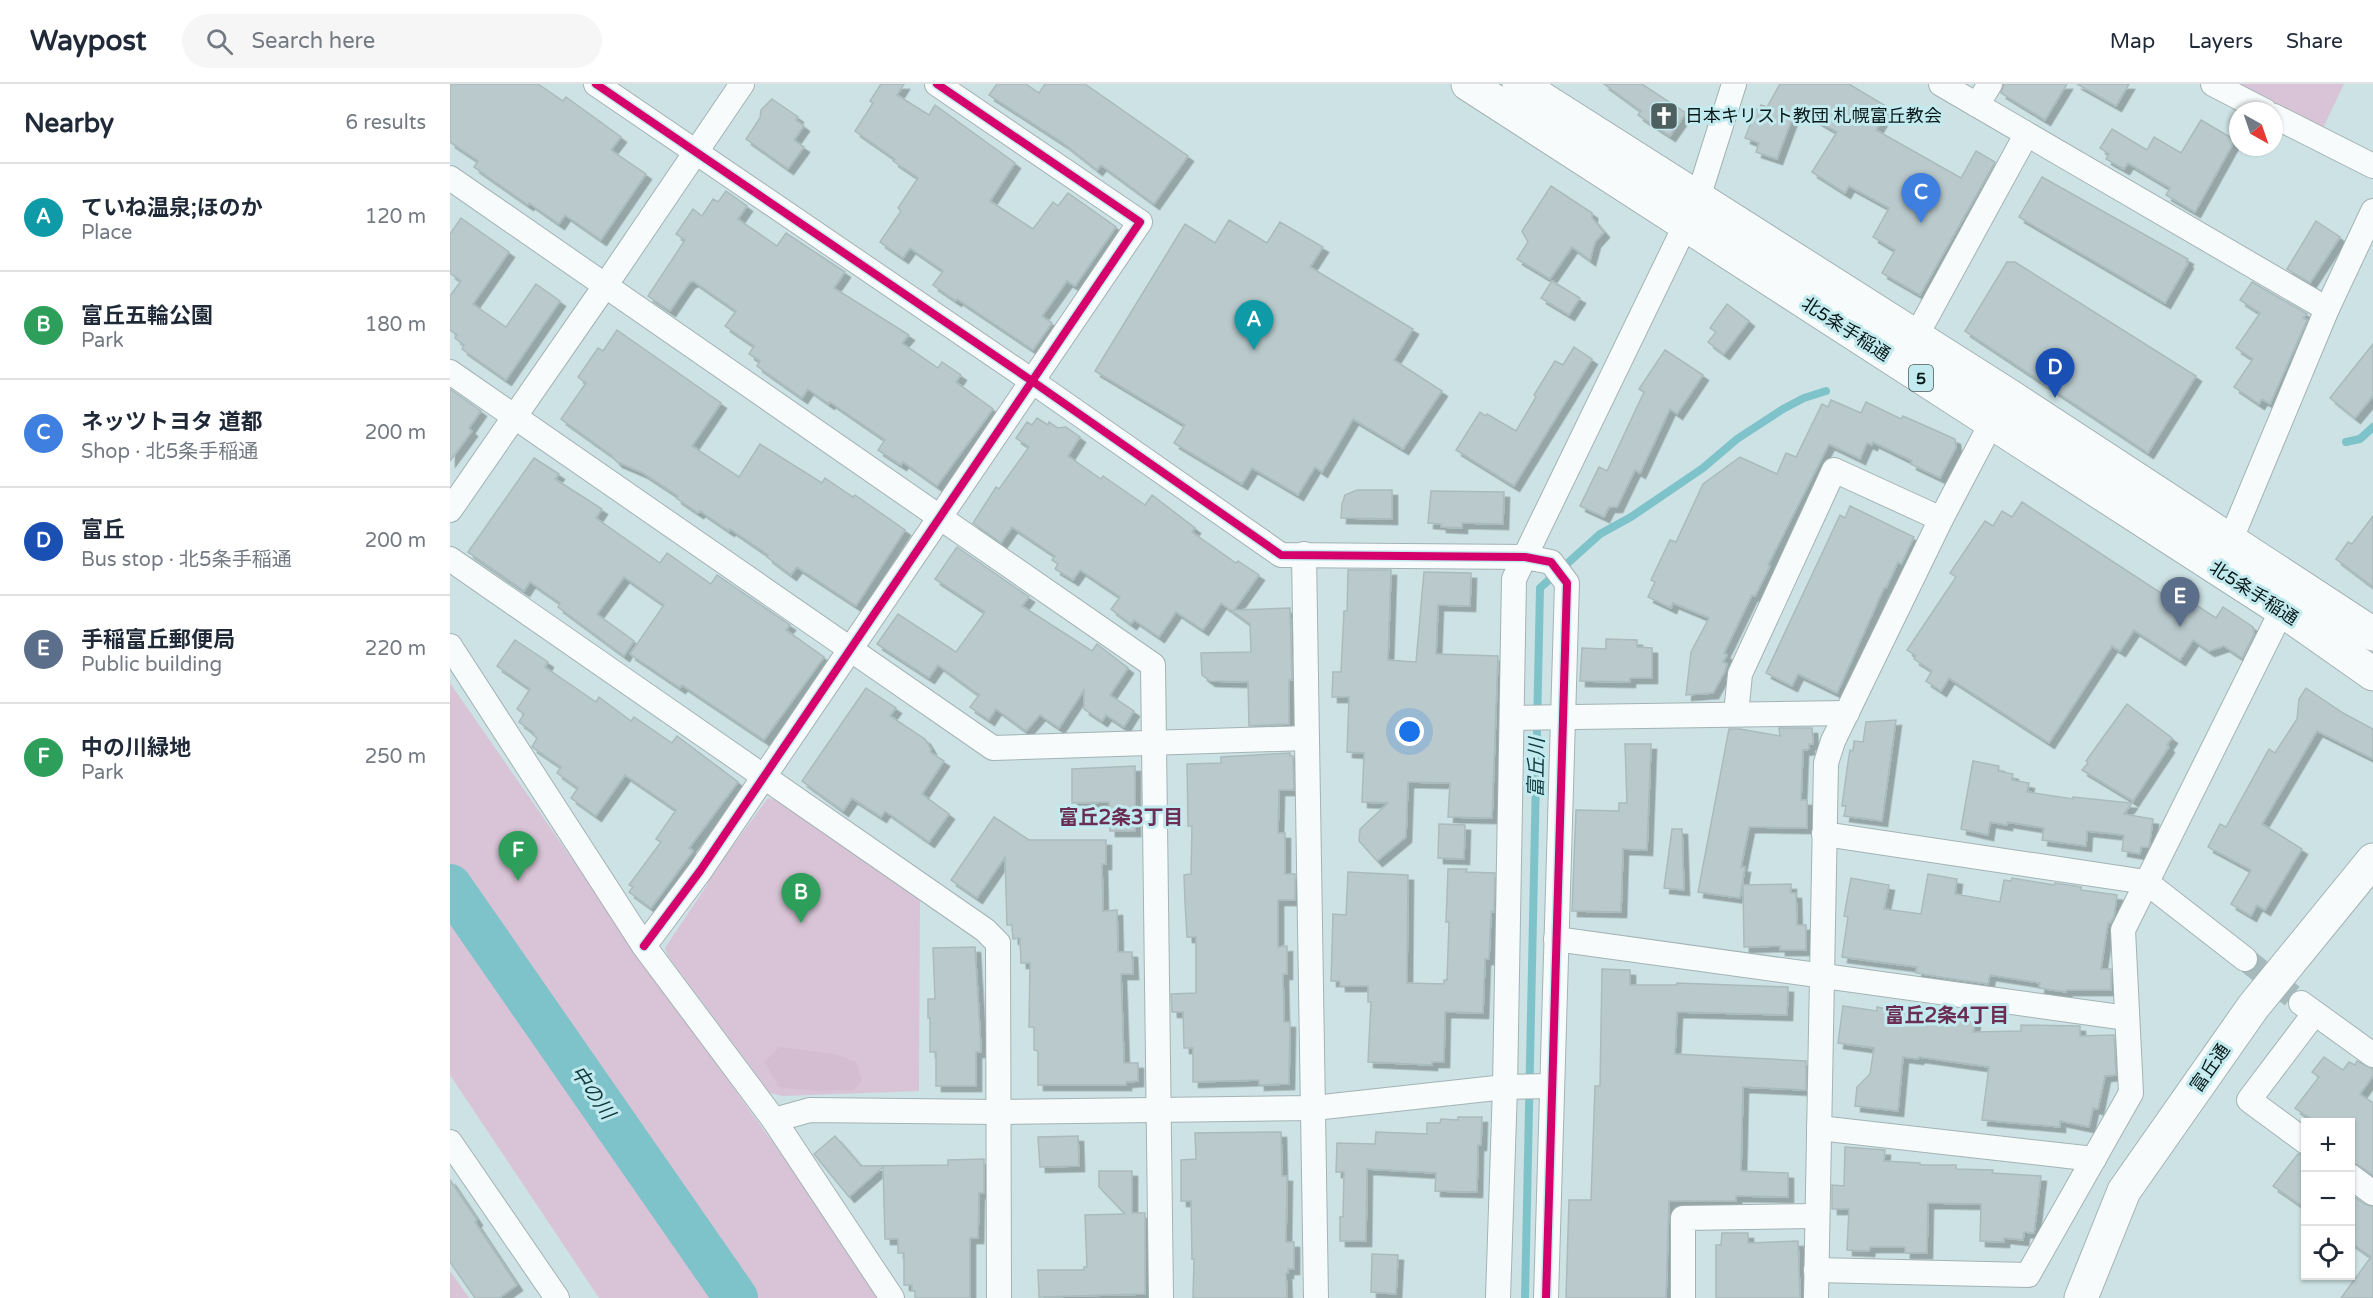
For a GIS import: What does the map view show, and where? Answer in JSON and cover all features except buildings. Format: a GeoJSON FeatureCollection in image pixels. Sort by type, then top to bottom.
{"type":"FeatureCollection","features":[{"type":"Feature","properties":{"kind":"main road","name":"北5条手稲通"},"geometry":{"type":"LineString","coordinates":[[1468,84],[1916,338],[2231,539],[2373,634]]}},
{"type":"Feature","properties":{"kind":"main road","name":"北5条手稲通"},"geometry":{"type":"LineString","coordinates":[[1519,84],[1692,212],[1992,422],[2282,610],[2373,674]]}},
{"type":"Feature","properties":{"kind":"main road","name":"富丘通"},"geometry":{"type":"LineString","coordinates":[[2081,1298],[2124,1191],[2253,1007],[2373,860]]}},
{"type":"Feature","properties":{"kind":"street"},"geometry":{"type":"LineString","coordinates":[[596,84],[1032,381],[1281,555],[1525,556],[1551,562],[1567,583],[1556,717],[1556,939],[1547,1086],[1546,1298]]}},
{"type":"Feature","properties":{"kind":"street"},"geometry":{"type":"LineString","coordinates":[[450,510],[742,84]]}},
{"type":"Feature","properties":{"kind":"street"},"geometry":{"type":"LineString","coordinates":[[645,946],[700,871],[1140,222],[937,84]]}},
{"type":"Feature","properties":{"kind":"street"},"geometry":{"type":"LineString","coordinates":[[1498,1298],[1509,1088],[1517,718],[1514,579],[1692,212],[1734,84]]}},
{"type":"Feature","properties":{"kind":"street"},"geometry":{"type":"LineString","coordinates":[[1941,84],[2327,309]]}},
{"type":"Feature","properties":{"kind":"street"},"geometry":{"type":"LineString","coordinates":[[1977,105],[1990,84]]}},
{"type":"Feature","properties":{"kind":"street"},"geometry":{"type":"LineString","coordinates":[[2213,84],[2248,102]]}},
{"type":"Feature","properties":{"kind":"street"},"geometry":{"type":"LineString","coordinates":[[2283,121],[2373,166]]}},
{"type":"Feature","properties":{"kind":"street"},"geometry":{"type":"LineString","coordinates":[[1916,338],[2026,135]]}},
{"type":"Feature","properties":{"kind":"street"},"geometry":{"type":"LineString","coordinates":[[450,178],[1153,665],[1161,1298]]}},
{"type":"Feature","properties":{"kind":"street"},"geometry":{"type":"LineString","coordinates":[[2231,539],[2327,309],[2373,211]]}},
{"type":"Feature","properties":{"kind":"street"},"geometry":{"type":"LineString","coordinates":[[450,372],[993,748],[1307,738]]}},
{"type":"Feature","properties":{"kind":"street"},"geometry":{"type":"LineString","coordinates":[[1816,1298],[1826,763],[1833,741],[1941,519],[1992,422]]}},
{"type":"Feature","properties":{"kind":"street"},"geometry":{"type":"LineString","coordinates":[[1736,714],[1740,674],[1834,470],[1941,519]]}},
{"type":"Feature","properties":{"kind":"street"},"geometry":{"type":"LineString","coordinates":[[1304,554],[1316,1298]]}},
{"type":"Feature","properties":{"kind":"street"},"geometry":{"type":"LineString","coordinates":[[450,559],[985,930],[998,943],[999,1298]]}},
{"type":"Feature","properties":{"kind":"street"},"geometry":{"type":"LineString","coordinates":[[1816,1270],[2028,1275],[2131,1093],[2123,930],[2282,610]]}},
{"type":"Feature","properties":{"kind":"street"},"geometry":{"type":"LineString","coordinates":[[450,646],[645,946],[774,1120],[892,1298]]}},
{"type":"Feature","properties":{"kind":"street"},"geometry":{"type":"LineString","coordinates":[[1517,718],[1847,713]]}},
{"type":"Feature","properties":{"kind":"street"},"geometry":{"type":"LineString","coordinates":[[1824,834],[2146,882],[2245,959]]}},
{"type":"Feature","properties":{"kind":"street"},"geometry":{"type":"LineString","coordinates":[[1556,939],[2127,1018]]}},
{"type":"Feature","properties":{"kind":"street"},"geometry":{"type":"LineString","coordinates":[[2301,1138],[2249,1100],[2308,1008],[2373,1055]]}},
{"type":"Feature","properties":{"kind":"street"},"geometry":{"type":"LineString","coordinates":[[774,1120],[810,1110],[998,1113],[1314,1108],[1547,1086]]}},
{"type":"Feature","properties":{"kind":"street"},"geometry":{"type":"LineString","coordinates":[[1819,1128],[2094,1159]]}},
{"type":"Feature","properties":{"kind":"street"},"geometry":{"type":"LineString","coordinates":[[450,1142],[557,1298]]}},
{"type":"Feature","properties":{"kind":"street"},"geometry":{"type":"LineString","coordinates":[[2355,1180],[2373,1193]]}},
{"type":"Feature","properties":{"kind":"street"},"geometry":{"type":"LineString","coordinates":[[1683,1298],[1683,1218],[1817,1216]]}},
{"type":"Feature","properties":{"kind":"shaded area"},"geometry":{"type":"Polygon","coordinates":[[[2239,84],[2344,84],[2323,128],[2283,107],[2283,102],[2273,102],[2239,84]]]}},
{"type":"Feature","properties":{"kind":"shaded area"},"geometry":{"type":"Polygon","coordinates":[[[450,683],[667,996],[834,1227],[881,1298],[599,1298],[450,1075],[450,683]]]}},
{"type":"Feature","properties":{"kind":"shaded area"},"geometry":{"type":"Polygon","coordinates":[[[768,798],[775,800],[920,898],[919,1091],[783,1096],[770,1093],[668,956],[665,948],[710,877],[768,798]]]}},
{"type":"Feature","properties":{"kind":"shaded area"},"geometry":{"type":"Polygon","coordinates":[[[779,1047],[835,1054],[856,1062],[862,1080],[853,1090],[815,1091],[779,1087],[764,1062],[779,1047]]]}},
{"type":"Feature","properties":{"kind":"shaded area"},"geometry":{"type":"Polygon","coordinates":[[[450,1271],[469,1298],[450,1298],[450,1271]]]}},
{"type":"Feature","properties":{"kind":"waterway","name":"富丘川"},"geometry":{"type":"LineString","coordinates":[[1525,1298],[1540,588],[1600,534],[1631,517],[1703,468],[1737,439],[1783,409],[1804,398],[1826,391]]}},
{"type":"Feature","properties":{"kind":"waterway","name":"富丘川"},"geometry":{"type":"LineString","coordinates":[[2346,442],[2360,439],[2373,427]]}},
{"type":"Feature","properties":{"kind":"waterway","name":"中の川"},"geometry":{"type":"LineString","coordinates":[[450,886],[736,1298]]}},
{"type":"Feature","properties":{"kind":"tunnel"},"geometry":{"type":"LineString","coordinates":[[2245,959],[2301,1003]]}},
{"type":"Feature","properties":{"kind":"cycle path"},"geometry":{"type":"LineString","coordinates":[[596,84],[1032,381],[1281,555],[1525,557],[1551,562],[1567,583],[1546,1298]]}},
{"type":"Feature","properties":{"kind":"cycle path"},"geometry":{"type":"LineString","coordinates":[[644,946],[700,871],[1140,222],[937,84]]}},
{"type":"Feature","properties":{"kind":"place","name":"日本キリスト教団 札幌富丘教会"},"geometry":{"type":"Point","coordinates":[1664,116]}},
{"type":"Feature","properties":{"kind":"place","name":"ネッツトヨタ 道都"},"geometry":{"type":"Point","coordinates":[1921,223]}},
{"type":"Feature","properties":{"kind":"place","name":"ていね温泉;ほのか"},"geometry":{"type":"Point","coordinates":[1254,350]}},
{"type":"Feature","properties":{"kind":"place","name":"富丘"},"geometry":{"type":"Point","coordinates":[2055,398]}},
{"type":"Feature","properties":{"kind":"place","name":"手稲富丘郵便局"},"geometry":{"type":"Point","coordinates":[2180,627]}},
{"type":"Feature","properties":{"kind":"place","name":"中の川緑地"},"geometry":{"type":"Point","coordinates":[518,881]}},
{"type":"Feature","properties":{"kind":"place","name":"富丘五輪公園"},"geometry":{"type":"Point","coordinates":[801,923]}},
{"type":"Feature","properties":{"kind":"district","name":"富丘2条3丁目"},"geometry":{"type":"Point","coordinates":[1121,817]}},
{"type":"Feature","properties":{"kind":"district","name":"富丘2条4丁目"},"geometry":{"type":"Point","coordinates":[1947,1015]}}]}
